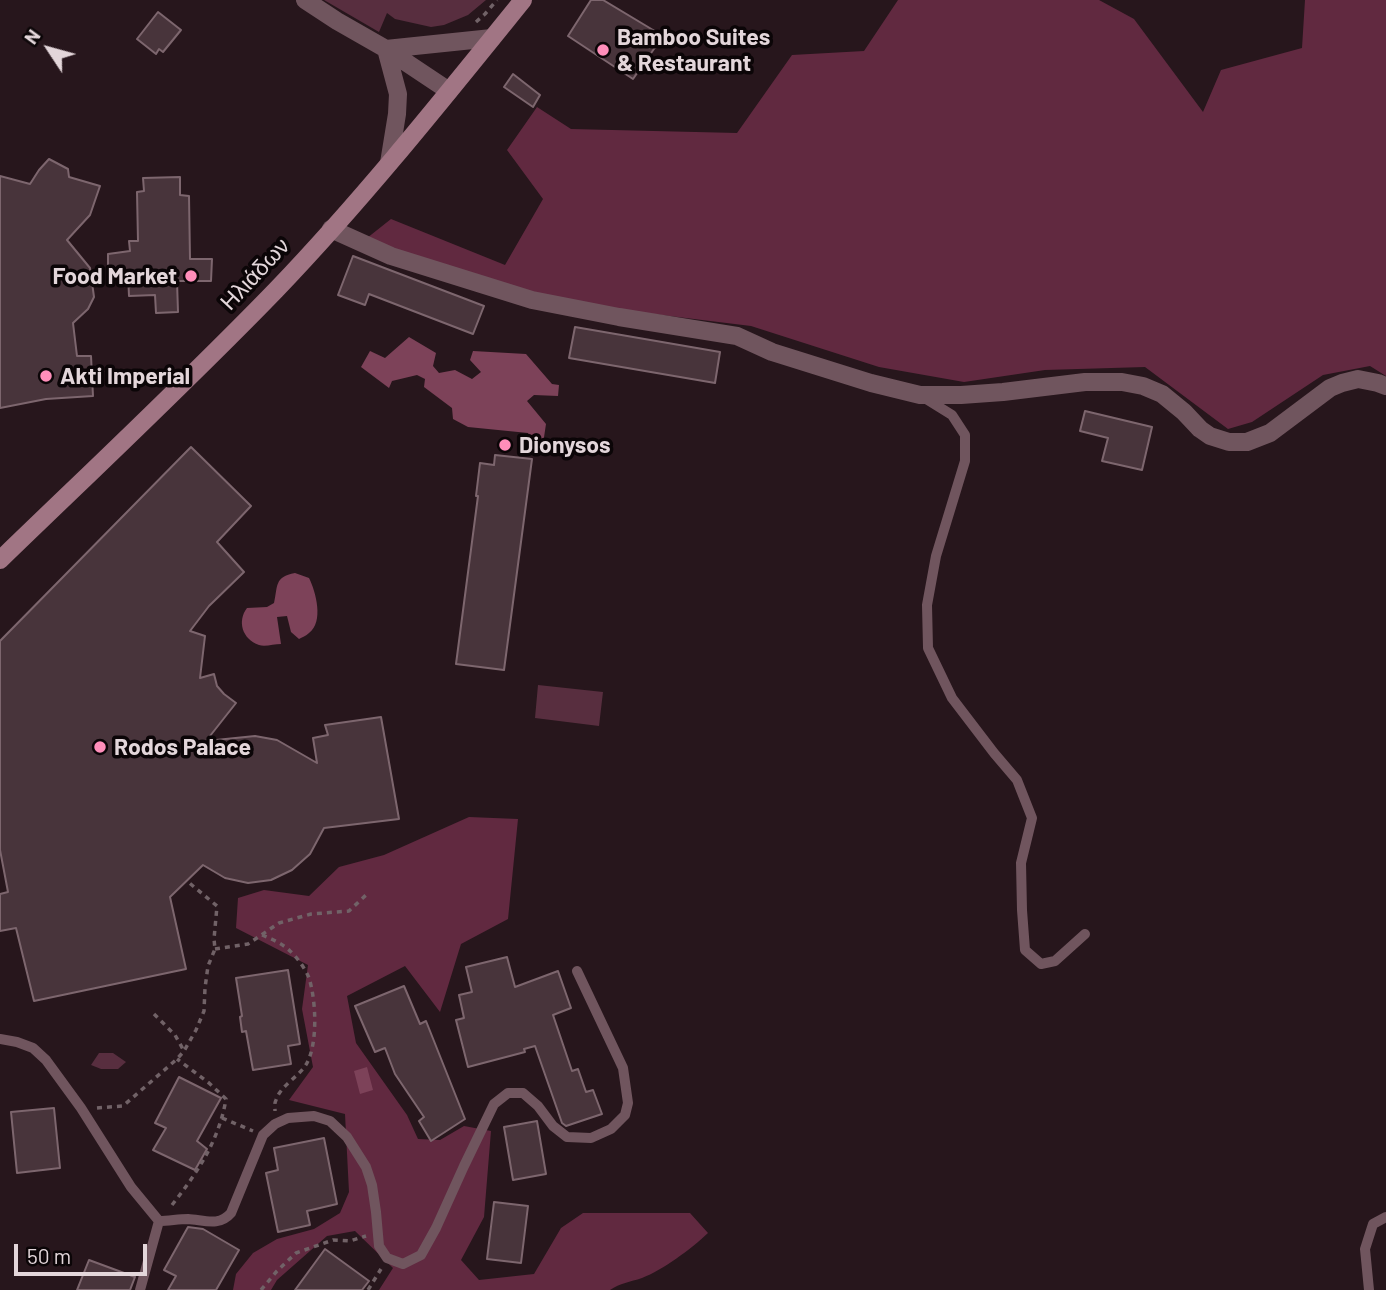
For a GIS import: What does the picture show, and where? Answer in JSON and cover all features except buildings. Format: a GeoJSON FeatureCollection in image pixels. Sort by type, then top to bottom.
{"type":"FeatureCollection","features":[{"type":"Feature","properties":{"kind":"street"},"geometry":{"type":"LineString","coordinates":[[305,0],[449,91]]}},
{"type":"Feature","properties":{"kind":"street","name":"Ηλιάδων"},"geometry":{"type":"LineString","coordinates":[[0,560],[277,288],[389,163],[523,0]]}},
{"type":"Feature","properties":{"kind":"street"},"geometry":{"type":"LineString","coordinates":[[386,49],[492,38]]}},
{"type":"Feature","properties":{"kind":"street"},"geometry":{"type":"LineString","coordinates":[[386,49],[398,94],[389,163]]}},
{"type":"Feature","properties":{"kind":"street"},"geometry":{"type":"LineString","coordinates":[[331,229],[391,256],[532,300],[737,336],[772,352],[920,395],[1003,392],[1085,382],[1122,382],[1143,386],[1162,394],[1210,436],[1229,442],[1247,442],[1270,433],[1330,388],[1342,383],[1358,379],[1386,386]]}},
{"type":"Feature","properties":{"kind":"lane"},"geometry":{"type":"LineString","coordinates":[[920,395],[952,415],[965,435],[965,461],[936,556],[927,606],[928,648],[952,698],[1017,780],[1032,818],[1021,863],[1025,950],[1041,964],[1055,961],[1085,934]]}},
{"type":"Feature","properties":{"kind":"lane"},"geometry":{"type":"LineString","coordinates":[[159,1221],[225,1220],[231,1213],[263,1135],[275,1124],[288,1118],[314,1116],[330,1121],[347,1137],[366,1167],[372,1185],[378,1233],[375,1251],[403,1264],[421,1255],[494,1104],[508,1093],[523,1093],[538,1106],[553,1126],[568,1137],[591,1138],[611,1129],[625,1115],[628,1103],[623,1068],[576,971]]}},
{"type":"Feature","properties":{"kind":"lane"},"geometry":{"type":"LineString","coordinates":[[0,1039],[33,1048],[46,1060],[81,1108],[131,1187],[159,1221]]}},
{"type":"Feature","properties":{"kind":"lane"},"geometry":{"type":"LineString","coordinates":[[1369,1290],[1365,1249],[1373,1224],[1386,1217]]}},
{"type":"Feature","properties":{"kind":"lane"},"geometry":{"type":"LineString","coordinates":[[140,1290],[159,1221]]}},
{"type":"Feature","properties":{"kind":"path"},"geometry":{"type":"LineString","coordinates":[[81,1108],[123,1106],[177,1059],[196,1030],[204,1011],[208,966],[215,948],[218,906],[187,881]]}},
{"type":"Feature","properties":{"kind":"path"},"geometry":{"type":"LineString","coordinates":[[215,948],[248,944],[279,923],[311,914],[349,911],[366,895]]}},
{"type":"Feature","properties":{"kind":"path"},"geometry":{"type":"LineString","coordinates":[[262,935],[291,952],[308,976],[314,1010],[310,1055],[305,1066],[276,1100],[275,1124]]}},
{"type":"Feature","properties":{"kind":"path"},"geometry":{"type":"LineString","coordinates":[[154,1014],[175,1035],[184,1051]]}},
{"type":"Feature","properties":{"kind":"path"},"geometry":{"type":"LineString","coordinates":[[159,1221],[195,1176],[210,1149],[226,1099],[177,1059]]}},
{"type":"Feature","properties":{"kind":"path"},"geometry":{"type":"LineString","coordinates":[[222,1118],[263,1135]]}},
{"type":"Feature","properties":{"kind":"path"},"geometry":{"type":"LineString","coordinates":[[261,1290],[296,1253],[333,1240],[350,1241],[378,1233]]}},
{"type":"Feature","properties":{"kind":"path"},"geometry":{"type":"LineString","coordinates":[[368,1290],[387,1258]]}},
{"type":"Feature","properties":{"kind":"shaded area"},"geometry":{"type":"Polygon","coordinates":[[[324,0],[486,0],[468,15],[444,25],[431,27],[395,19],[387,13],[379,32],[324,0]]]}},
{"type":"Feature","properties":{"kind":"shaded area"},"geometry":{"type":"Polygon","coordinates":[[[898,0],[1099,0],[1134,19],[1203,112],[1221,70],[1302,48],[1305,0],[1386,0],[1386,376],[1370,366],[1323,375],[1252,422],[1228,429],[1145,367],[1045,370],[964,382],[879,367],[751,326],[539,300],[357,246],[391,219],[505,265],[543,199],[507,150],[537,107],[571,129],[737,133],[792,55],[864,51],[898,0]]]}},
{"type":"Feature","properties":{"kind":"shaded area"},"geometry":{"type":"Polygon","coordinates":[[[409,337],[436,353],[433,366],[439,373],[455,370],[472,379],[481,372],[470,360],[473,351],[526,354],[552,384],[559,385],[558,396],[534,395],[527,401],[546,424],[543,444],[528,443],[528,433],[468,427],[453,419],[452,408],[424,387],[425,379],[417,375],[392,381],[389,388],[361,367],[370,351],[385,358],[409,337]]]}},
{"type":"Feature","properties":{"kind":"shaded area"},"geometry":{"type":"Polygon","coordinates":[[[295,573],[309,578],[314,591],[317,614],[314,628],[299,639],[291,632],[287,616],[277,617],[281,644],[261,646],[253,642],[245,634],[242,624],[247,608],[267,607],[274,603],[280,580],[295,573]]]}},
{"type":"Feature","properties":{"kind":"shaded area"},"geometry":{"type":"Polygon","coordinates":[[[538,685],[603,692],[599,726],[535,718],[538,685]]]}},
{"type":"Feature","properties":{"kind":"shaded area"},"geometry":{"type":"Polygon","coordinates":[[[469,817],[518,819],[508,919],[461,944],[440,1012],[405,966],[347,996],[356,1043],[407,1115],[418,1139],[440,1140],[464,1126],[491,1131],[484,1217],[461,1260],[479,1280],[534,1274],[561,1228],[583,1213],[690,1213],[708,1233],[659,1270],[610,1290],[379,1290],[393,1268],[355,1231],[327,1236],[277,1280],[271,1290],[233,1290],[236,1274],[253,1253],[277,1239],[314,1229],[340,1213],[349,1192],[345,1114],[289,1100],[313,1067],[302,1009],[308,965],[236,928],[238,898],[264,890],[309,896],[339,867],[384,855],[469,817]]]}},
{"type":"Feature","properties":{"kind":"shaded area"},"geometry":{"type":"Polygon","coordinates":[[[99,1053],[113,1053],[126,1062],[118,1069],[101,1069],[91,1065],[99,1053]]]}},
{"type":"Feature","properties":{"kind":"shaded area"},"geometry":{"type":"Polygon","coordinates":[[[367,1067],[373,1090],[360,1094],[354,1071],[367,1067]]]}},
{"type":"Feature","properties":{"kind":"place","name":"Bamboo Suites & Restaurant"},"geometry":{"type":"Point","coordinates":[603,50]}},
{"type":"Feature","properties":{"kind":"place","name":"Food Market"},"geometry":{"type":"Point","coordinates":[191,276]}},
{"type":"Feature","properties":{"kind":"place","name":"Akti Imperial"},"geometry":{"type":"Point","coordinates":[46,376]}},
{"type":"Feature","properties":{"kind":"place","name":"Dionysos"},"geometry":{"type":"Point","coordinates":[505,445]}},
{"type":"Feature","properties":{"kind":"place","name":"Rodos Palace"},"geometry":{"type":"Point","coordinates":[100,747]}}]}
